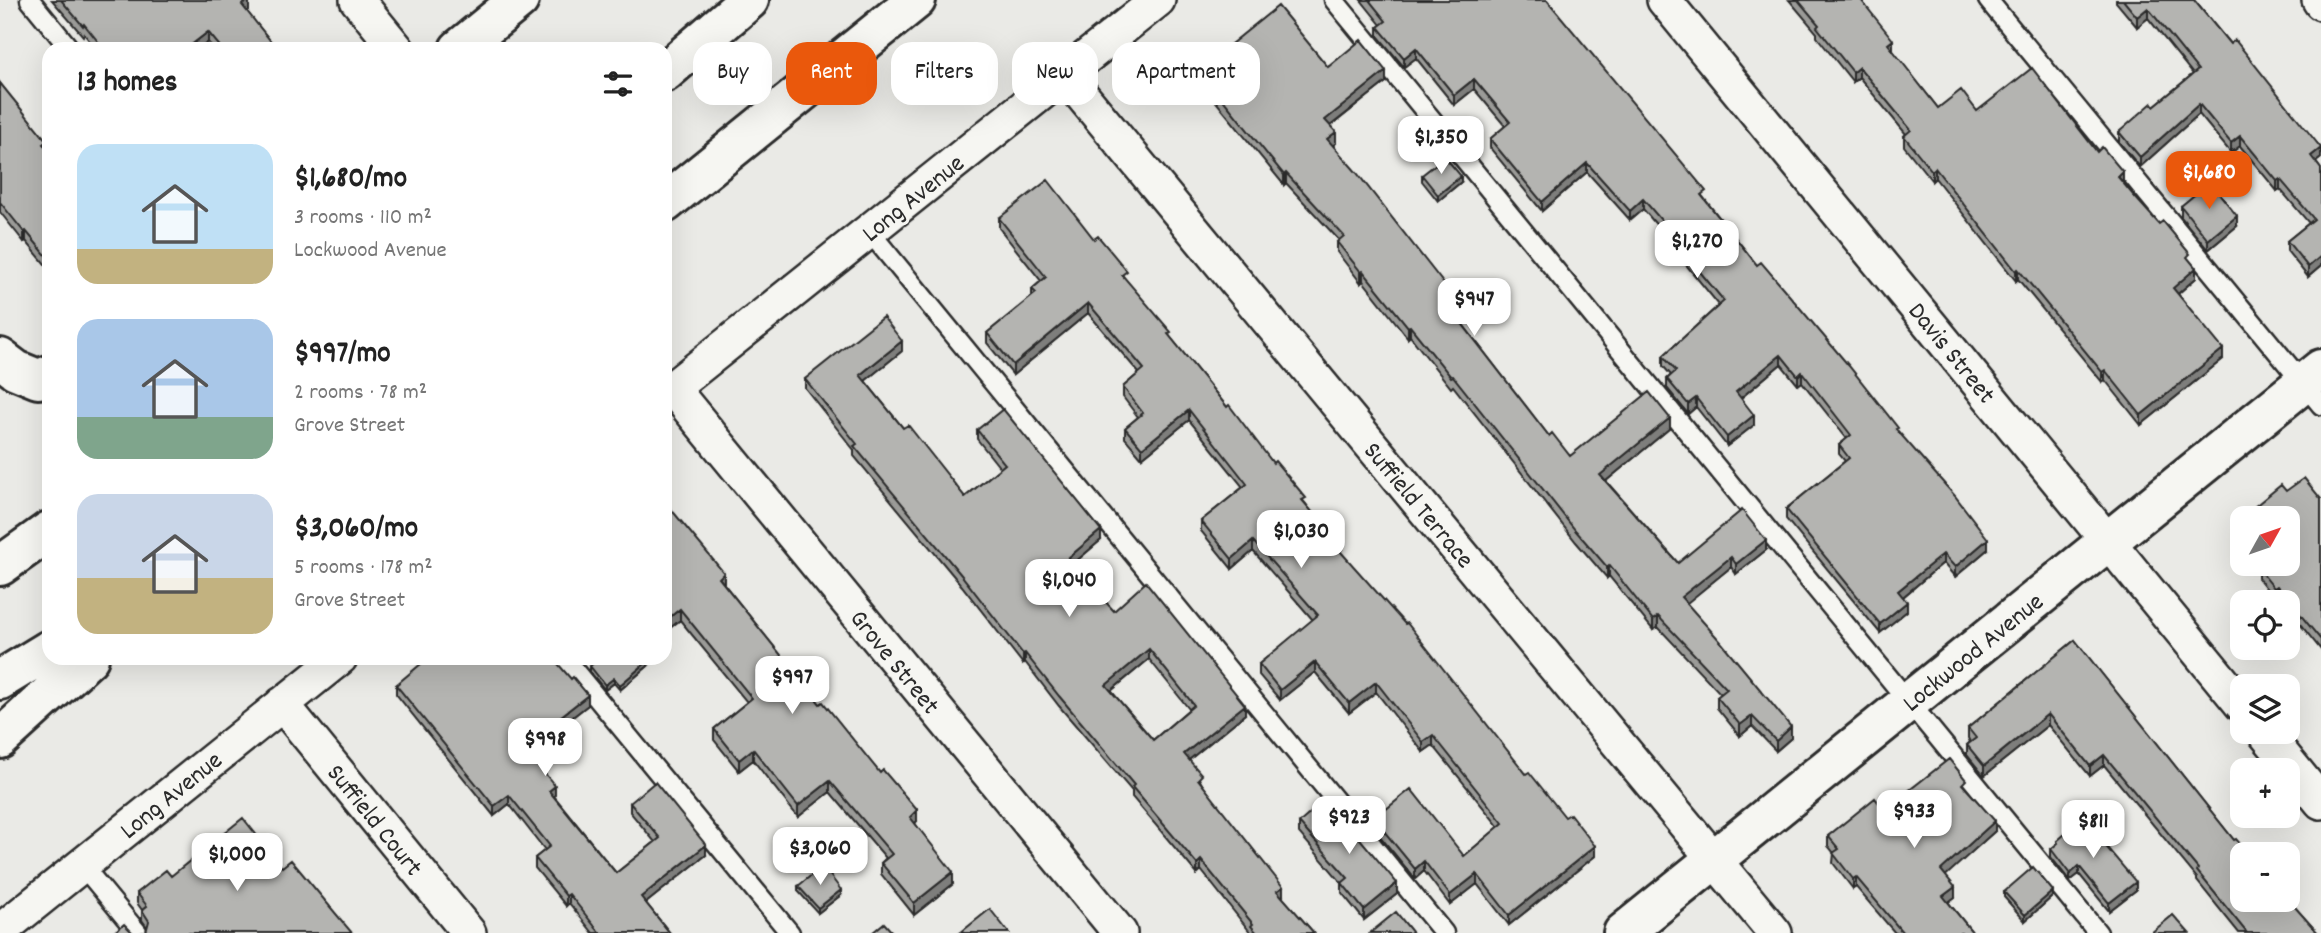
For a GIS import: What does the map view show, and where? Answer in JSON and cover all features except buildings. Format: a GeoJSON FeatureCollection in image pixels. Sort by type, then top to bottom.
{"type":"FeatureCollection","features":[{"type":"Feature","properties":{"kind":"main road"},"geometry":{"type":"LineString","coordinates":[[468,42],[519,0]]}},
{"type":"Feature","properties":{"kind":"main road"},"geometry":{"type":"LineString","coordinates":[[672,66],[749,0]]}},
{"type":"Feature","properties":{"kind":"main road"},"geometry":{"type":"LineString","coordinates":[[672,197],[916,0]]}},
{"type":"Feature","properties":{"kind":"main road"},"geometry":{"type":"LineString","coordinates":[[0,358],[16,370],[42,376]]}},
{"type":"Feature","properties":{"kind":"main road","name":"Lockwood Avenue"},"geometry":{"type":"LineString","coordinates":[[1623,933],[2109,541],[2315,386]]}},
{"type":"Feature","properties":{"kind":"main road"},"geometry":{"type":"LineString","coordinates":[[0,537],[42,515]]}},
{"type":"Feature","properties":{"kind":"main road"},"geometry":{"type":"LineString","coordinates":[[0,566],[42,536]]}},
{"type":"Feature","properties":{"kind":"main road"},"geometry":{"type":"LineString","coordinates":[[0,680],[42,654]]}},
{"type":"Feature","properties":{"kind":"main road"},"geometry":{"type":"LineString","coordinates":[[0,739],[81,665]]}},
{"type":"Feature","properties":{"kind":"street"},"geometry":{"type":"LineString","coordinates":[[357,0],[391,42]]}},
{"type":"Feature","properties":{"kind":"street","name":"Long Avenue"},"geometry":{"type":"LineString","coordinates":[[1098,48],[1158,0]]}},
{"type":"Feature","properties":{"kind":"street","name":"Davis Street"},"geometry":{"type":"LineString","coordinates":[[1664,0],[2230,690]]}},
{"type":"Feature","properties":{"kind":"street","name":"Long Avenue"},"geometry":{"type":"LineString","coordinates":[[672,388],[1027,105]]}},
{"type":"Feature","properties":{"kind":"street","name":"Suffield Terrace"},"geometry":{"type":"LineString","coordinates":[[1090,105],[1775,933]]}},
{"type":"Feature","properties":{"kind":"street","name":"Grove Street"},"geometry":{"type":"LineString","coordinates":[[672,396],[1120,933]]}},
{"type":"Feature","properties":{"kind":"street","name":"Long Avenue"},"geometry":{"type":"LineString","coordinates":[[0,931],[331,665]]}},
{"type":"Feature","properties":{"kind":"street","name":"Suffield Court"},"geometry":{"type":"LineString","coordinates":[[282,704],[469,933]]}},
{"type":"Feature","properties":{"kind":"street"},"geometry":{"type":"LineString","coordinates":[[2274,744],[2321,802]]}},
{"type":"Feature","properties":{"kind":"lane"},"geometry":{"type":"LineString","coordinates":[[30,0],[64,42]]}},
{"type":"Feature","properties":{"kind":"lane"},"geometry":{"type":"LineString","coordinates":[[1334,0],[2098,933]]}},
{"type":"Feature","properties":{"kind":"lane"},"geometry":{"type":"LineString","coordinates":[[1988,0],[2315,386]]}},
{"type":"Feature","properties":{"kind":"lane"},"geometry":{"type":"LineString","coordinates":[[869,231],[1444,933]]}},
{"type":"Feature","properties":{"kind":"lane"},"geometry":{"type":"LineString","coordinates":[[570,665],[790,933]]}},
{"type":"Feature","properties":{"kind":"lane"},"geometry":{"type":"LineString","coordinates":[[82,865],[138,933]]}}]}
